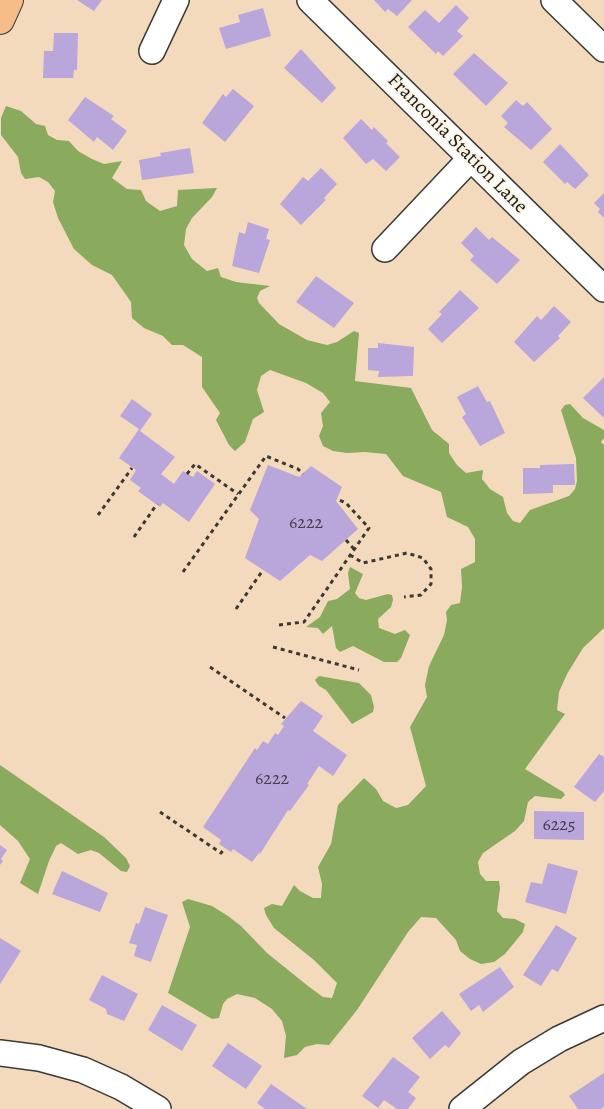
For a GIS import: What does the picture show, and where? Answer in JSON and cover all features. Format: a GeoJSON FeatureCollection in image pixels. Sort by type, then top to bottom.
{"type":"FeatureCollection","features":[{"type":"Feature","properties":{"kind":"main road"},"geometry":{"type":"LineString","coordinates":[[0,20],[9,0]]}},
{"type":"Feature","properties":{"kind":"street"},"geometry":{"type":"LineString","coordinates":[[152,51],[176,0]]}},
{"type":"Feature","properties":{"kind":"street","name":"Franconia Station Lane"},"geometry":{"type":"LineString","coordinates":[[310,0],[604,289]]}},
{"type":"Feature","properties":{"kind":"street"},"geometry":{"type":"LineString","coordinates":[[554,0],[604,48]]}},
{"type":"Feature","properties":{"kind":"street"},"geometry":{"type":"LineString","coordinates":[[385,249],[471,158]]}},
{"type":"Feature","properties":{"kind":"street"},"geometry":{"type":"LineString","coordinates":[[462,1109],[520,1062],[559,1039],[604,1018]]}},
{"type":"Feature","properties":{"kind":"street"},"geometry":{"type":"LineString","coordinates":[[0,1053],[39,1058],[83,1070],[121,1087],[158,1109]]}},
{"type":"Feature","properties":{"kind":"path"},"geometry":{"type":"LineString","coordinates":[[183,572],[266,456],[298,469],[303,474]]}},
{"type":"Feature","properties":{"kind":"path"},"geometry":{"type":"LineString","coordinates":[[188,474],[195,464],[238,494]]}},
{"type":"Feature","properties":{"kind":"path"},"geometry":{"type":"LineString","coordinates":[[98,515],[132,468]]}},
{"type":"Feature","properties":{"kind":"path"},"geometry":{"type":"LineString","coordinates":[[278,625],[304,622],[369,528],[346,502],[337,499]]}},
{"type":"Feature","properties":{"kind":"path"},"geometry":{"type":"LineString","coordinates":[[134,537],[157,504]]}},
{"type":"Feature","properties":{"kind":"path"},"geometry":{"type":"LineString","coordinates":[[346,540],[354,549]]}},
{"type":"Feature","properties":{"kind":"path"},"geometry":{"type":"LineString","coordinates":[[350,555],[363,563],[407,553],[417,554],[423,558],[432,569],[431,584],[421,595],[404,597]]}},
{"type":"Feature","properties":{"kind":"path"},"geometry":{"type":"LineString","coordinates":[[236,609],[263,570]]}},
{"type":"Feature","properties":{"kind":"path"},"geometry":{"type":"LineString","coordinates":[[274,647],[359,670]]}},
{"type":"Feature","properties":{"kind":"path"},"geometry":{"type":"LineString","coordinates":[[210,667],[285,718]]}},
{"type":"Feature","properties":{"kind":"path"},"geometry":{"type":"LineString","coordinates":[[160,812],[221,853],[225,848]]}},
{"type":"Feature","properties":{"kind":"green space"},"geometry":{"type":"Polygon","coordinates":[[[6,106],[21,111],[36,124],[45,126],[48,135],[57,140],[69,141],[78,151],[92,159],[104,164],[122,161],[112,178],[127,189],[141,190],[146,201],[160,211],[177,206],[178,190],[217,188],[212,197],[192,218],[186,229],[184,245],[192,259],[207,271],[218,268],[221,277],[236,282],[270,286],[260,291],[257,298],[259,303],[279,324],[307,340],[327,345],[337,342],[354,331],[359,333],[355,381],[411,388],[432,430],[449,444],[449,453],[457,465],[466,473],[483,470],[482,479],[490,489],[503,497],[507,513],[513,521],[520,523],[530,510],[569,496],[575,489],[577,481],[576,458],[561,410],[565,405],[570,404],[583,418],[604,430],[604,438],[601,442],[604,445],[604,628],[583,648],[567,674],[559,692],[557,710],[565,714],[525,769],[565,795],[561,799],[535,796],[528,802],[524,821],[515,831],[483,853],[478,862],[480,874],[486,881],[499,881],[497,911],[503,918],[515,919],[525,924],[523,932],[505,954],[494,962],[481,964],[470,959],[460,951],[456,940],[436,918],[421,917],[408,932],[357,1010],[329,1045],[317,1044],[305,1047],[297,1055],[284,1058],[286,1036],[282,1021],[272,1009],[255,998],[237,994],[227,999],[223,1004],[219,1018],[212,1019],[168,993],[190,927],[182,902],[188,899],[212,906],[228,916],[241,926],[267,953],[308,986],[323,997],[332,998],[337,983],[314,960],[274,928],[264,908],[272,904],[282,906],[294,885],[300,891],[313,898],[321,898],[322,884],[318,867],[331,844],[338,805],[364,778],[376,789],[383,801],[396,808],[408,805],[426,786],[410,727],[427,697],[425,685],[429,666],[444,635],[447,620],[446,612],[451,605],[460,603],[462,587],[461,569],[475,562],[475,539],[468,527],[447,517],[441,492],[403,476],[386,454],[347,453],[333,451],[323,446],[319,436],[323,426],[321,413],[330,402],[323,393],[306,383],[270,370],[261,376],[257,390],[264,412],[253,419],[245,442],[235,451],[229,445],[216,420],[220,413],[202,387],[202,357],[183,345],[172,345],[163,336],[144,328],[132,318],[131,302],[112,275],[92,265],[74,249],[58,218],[53,202],[55,191],[48,182],[39,177],[25,179],[21,173],[18,157],[1,135],[1,118],[6,106]]]}},
{"type":"Feature","properties":{"kind":"green space"},"geometry":{"type":"Polygon","coordinates":[[[350,567],[363,574],[355,593],[359,598],[366,600],[388,594],[392,595],[391,607],[378,619],[379,628],[395,634],[405,630],[410,635],[401,658],[397,662],[384,662],[353,646],[340,652],[336,648],[332,626],[323,634],[318,628],[306,627],[320,617],[328,601],[337,599],[350,589],[348,573],[350,567]]]}},
{"type":"Feature","properties":{"kind":"green space"},"geometry":{"type":"Polygon","coordinates":[[[319,676],[359,683],[371,695],[374,707],[373,712],[352,724],[326,690],[319,686],[315,680],[319,676]]]}},
{"type":"Feature","properties":{"kind":"green space"},"geometry":{"type":"Polygon","coordinates":[[[0,765],[104,837],[126,858],[130,866],[127,872],[121,871],[99,853],[91,850],[78,854],[61,843],[56,846],[49,861],[38,894],[20,883],[30,859],[18,841],[0,825],[0,765]]]}},
{"type":"Feature","properties":{"kind":"building"},"geometry":{"type":"Polygon","coordinates":[[[77,0],[102,0],[94,11],[77,0]]]}},
{"type":"Feature","properties":{"kind":"building"},"geometry":{"type":"Polygon","coordinates":[[[374,0],[412,0],[397,16],[388,9],[385,12],[374,0]]]}},
{"type":"Feature","properties":{"kind":"building"},"geometry":{"type":"Polygon","coordinates":[[[456,5],[469,18],[457,31],[463,36],[443,56],[438,51],[436,54],[408,27],[425,10],[439,23],[456,5]]]}},
{"type":"Feature","properties":{"kind":"building"},"geometry":{"type":"Polygon","coordinates":[[[263,8],[271,36],[226,49],[219,28],[240,22],[238,15],[263,8]]]}},
{"type":"Feature","properties":{"kind":"building"},"geometry":{"type":"Polygon","coordinates":[[[54,33],[78,33],[77,70],[74,70],[73,78],[43,78],[44,51],[53,51],[54,33]]]}},
{"type":"Feature","properties":{"kind":"building"},"geometry":{"type":"Polygon","coordinates":[[[301,49],[336,88],[322,103],[284,68],[301,49]]]}},
{"type":"Feature","properties":{"kind":"building"},"geometry":{"type":"Polygon","coordinates":[[[474,53],[508,83],[486,106],[453,74],[474,53]]]}},
{"type":"Feature","properties":{"kind":"building"},"geometry":{"type":"Polygon","coordinates":[[[233,89],[254,106],[225,142],[202,123],[223,94],[226,97],[233,89]]]}},
{"type":"Feature","properties":{"kind":"building"},"geometry":{"type":"Polygon","coordinates":[[[85,97],[114,116],[111,119],[127,131],[113,150],[97,137],[94,142],[68,120],[85,97]]]}},
{"type":"Feature","properties":{"kind":"building"},"geometry":{"type":"Polygon","coordinates":[[[516,100],[523,106],[527,102],[552,129],[531,150],[504,127],[508,123],[501,116],[516,100]]]}},
{"type":"Feature","properties":{"kind":"building"},"geometry":{"type":"Polygon","coordinates":[[[361,119],[372,130],[374,127],[400,157],[386,171],[373,159],[366,164],[343,138],[361,119]]]}},
{"type":"Feature","properties":{"kind":"building"},"geometry":{"type":"Polygon","coordinates":[[[560,144],[589,175],[575,189],[567,182],[565,184],[543,162],[560,144]]]}},
{"type":"Feature","properties":{"kind":"building"},"geometry":{"type":"Polygon","coordinates":[[[190,148],[194,173],[142,180],[139,160],[161,156],[160,153],[190,148]]]}},
{"type":"Feature","properties":{"kind":"building"},"geometry":{"type":"Polygon","coordinates":[[[321,168],[337,184],[324,198],[326,200],[301,225],[280,204],[303,177],[308,181],[321,168]]]}},
{"type":"Feature","properties":{"kind":"building"},"geometry":{"type":"Polygon","coordinates":[[[604,193],[604,218],[598,212],[600,209],[594,203],[604,193]]]}},
{"type":"Feature","properties":{"kind":"building"},"geometry":{"type":"Polygon","coordinates":[[[248,222],[269,229],[266,239],[270,240],[259,273],[232,266],[239,232],[245,234],[248,222]]]}},
{"type":"Feature","properties":{"kind":"building"},"geometry":{"type":"Polygon","coordinates":[[[476,227],[489,240],[492,237],[520,260],[497,284],[470,260],[474,256],[461,243],[476,227]]]}},
{"type":"Feature","properties":{"kind":"building"},"geometry":{"type":"Polygon","coordinates":[[[316,276],[354,303],[334,328],[296,302],[316,276]]]}},
{"type":"Feature","properties":{"kind":"building"},"geometry":{"type":"Polygon","coordinates":[[[460,290],[479,308],[442,343],[428,329],[442,314],[439,312],[460,290]]]}},
{"type":"Feature","properties":{"kind":"building"},"geometry":{"type":"Polygon","coordinates":[[[554,306],[571,322],[558,336],[560,338],[534,362],[514,342],[537,316],[541,320],[554,306]]]}},
{"type":"Feature","properties":{"kind":"building"},"geometry":{"type":"Polygon","coordinates":[[[378,343],[414,347],[413,376],[378,377],[379,371],[368,370],[368,348],[378,348],[378,343]]]}},
{"type":"Feature","properties":{"kind":"building"},"geometry":{"type":"Polygon","coordinates":[[[604,377],[604,418],[583,398],[604,377]]]}},
{"type":"Feature","properties":{"kind":"building"},"geometry":{"type":"Polygon","coordinates":[[[478,386],[487,402],[490,401],[505,433],[480,446],[462,417],[466,414],[457,397],[478,386]]]}},
{"type":"Feature","properties":{"kind":"building"},"geometry":{"type":"Polygon","coordinates":[[[132,399],[152,414],[140,431],[175,457],[161,474],[174,484],[183,471],[193,477],[197,471],[215,484],[189,522],[163,503],[160,507],[138,491],[141,488],[130,480],[136,470],[119,458],[139,429],[120,416],[132,399]]]}},
{"type":"Feature","properties":{"kind":"building"},"geometry":{"type":"Polygon","coordinates":[[[574,464],[575,485],[553,485],[553,493],[523,494],[523,468],[540,468],[540,465],[574,464]]]}},
{"type":"Feature","properties":{"kind":"building"},"geometry":{"type":"Polygon","coordinates":[[[268,465],[299,477],[311,466],[342,487],[336,501],[358,529],[322,561],[310,555],[280,581],[245,558],[259,519],[250,510],[268,465]]]}},
{"type":"Feature","properties":{"kind":"building"},"geometry":{"type":"Polygon","coordinates":[[[301,701],[323,716],[313,731],[347,755],[333,776],[319,766],[307,784],[309,785],[290,811],[288,810],[260,854],[252,862],[233,849],[231,852],[219,844],[221,840],[203,827],[255,748],[257,750],[263,741],[268,744],[275,733],[278,735],[284,726],[281,724],[301,701]]]}},
{"type":"Feature","properties":{"kind":"building"},"geometry":{"type":"Polygon","coordinates":[[[599,754],[604,757],[604,791],[595,802],[574,787],[599,754]]]}},
{"type":"Feature","properties":{"kind":"building"},"geometry":{"type":"Polygon","coordinates":[[[534,811],[584,812],[584,840],[534,839],[534,811]]]}},
{"type":"Feature","properties":{"kind":"building"},"geometry":{"type":"Polygon","coordinates":[[[0,845],[7,850],[1,859],[3,861],[0,865],[0,845]]]}},
{"type":"Feature","properties":{"kind":"building"},"geometry":{"type":"Polygon","coordinates":[[[548,863],[578,871],[566,914],[525,902],[531,882],[542,884],[548,863]]]}},
{"type":"Feature","properties":{"kind":"building"},"geometry":{"type":"Polygon","coordinates":[[[62,871],[108,893],[100,912],[52,894],[62,871]]]}},
{"type":"Feature","properties":{"kind":"building"},"geometry":{"type":"Polygon","coordinates":[[[145,907],[168,915],[151,962],[134,956],[137,945],[129,943],[136,923],[139,924],[145,907]]]}},
{"type":"Feature","properties":{"kind":"building"},"geometry":{"type":"Polygon","coordinates":[[[556,925],[577,938],[558,972],[552,969],[541,986],[523,975],[556,925]]]}},
{"type":"Feature","properties":{"kind":"building"},"geometry":{"type":"Polygon","coordinates":[[[0,938],[21,951],[0,984],[0,938]]]}},
{"type":"Feature","properties":{"kind":"building"},"geometry":{"type":"Polygon","coordinates":[[[500,967],[514,987],[483,1012],[479,1005],[471,1011],[459,994],[500,967]]]}},
{"type":"Feature","properties":{"kind":"building"},"geometry":{"type":"Polygon","coordinates":[[[102,975],[138,994],[124,1021],[107,1014],[106,1009],[89,1000],[102,975]]]}},
{"type":"Feature","properties":{"kind":"building"},"geometry":{"type":"Polygon","coordinates":[[[162,1005],[197,1025],[182,1051],[148,1030],[162,1005]]]}},
{"type":"Feature","properties":{"kind":"building"},"geometry":{"type":"Polygon","coordinates":[[[442,1011],[461,1033],[449,1048],[445,1045],[430,1059],[412,1038],[442,1011]]]}},
{"type":"Feature","properties":{"kind":"building"},"geometry":{"type":"Polygon","coordinates":[[[228,1043],[262,1066],[246,1089],[212,1066],[228,1043]]]}},
{"type":"Feature","properties":{"kind":"building"},"geometry":{"type":"Polygon","coordinates":[[[393,1057],[420,1077],[408,1092],[416,1098],[408,1109],[397,1109],[384,1100],[378,1108],[362,1096],[393,1057]]]}},
{"type":"Feature","properties":{"kind":"building"},"geometry":{"type":"Polygon","coordinates":[[[604,1073],[604,1107],[601,1109],[578,1109],[569,1096],[604,1073]]]}},
{"type":"Feature","properties":{"kind":"building"},"geometry":{"type":"Polygon","coordinates":[[[271,1084],[307,1109],[265,1109],[257,1103],[271,1084]]]}}]}
